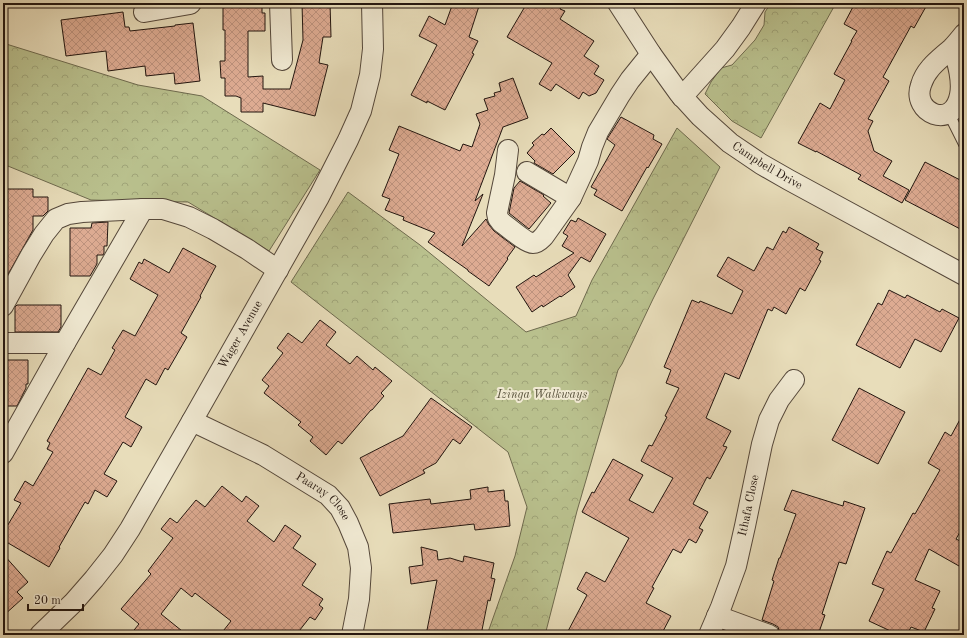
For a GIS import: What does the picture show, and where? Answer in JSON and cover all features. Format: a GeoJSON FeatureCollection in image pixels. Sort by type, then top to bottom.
{"type":"FeatureCollection","features":[{"type":"Feature","properties":{"kind":"street"},"geometry":{"type":"LineString","coordinates":[[144,12],[191,3]]}},
{"type":"Feature","properties":{"kind":"street"},"geometry":{"type":"LineString","coordinates":[[280,3],[282,60]]}},
{"type":"Feature","properties":{"kind":"street","name":"Wager Avenue"},"geometry":{"type":"LineString","coordinates":[[40,635],[73,603],[94,579],[130,529],[319,197],[361,111],[370,75],[373,48],[372,3]]}},
{"type":"Feature","properties":{"kind":"street","name":"Campbell Drive"},"geometry":{"type":"LineString","coordinates":[[618,3],[651,54],[682,97],[700,116],[730,143],[761,164],[964,274]]}},
{"type":"Feature","properties":{"kind":"street"},"geometry":{"type":"LineString","coordinates":[[682,97],[725,48],[741,27],[756,3]]}},
{"type":"Feature","properties":{"kind":"street"},"geometry":{"type":"LineString","coordinates":[[959,40],[960,95],[956,105],[949,114],[940,115],[931,113],[924,108],[920,98],[920,86],[926,73],[959,40]]}},
{"type":"Feature","properties":{"kind":"street"},"geometry":{"type":"LineString","coordinates":[[508,150],[505,176],[497,213],[498,218],[501,222],[527,241],[533,243],[544,236],[571,198],[588,161],[598,132],[630,80],[651,54]]}},
{"type":"Feature","properties":{"kind":"street"},"geometry":{"type":"LineString","coordinates":[[527,172],[571,198]]}},
{"type":"Feature","properties":{"kind":"street"},"geometry":{"type":"LineString","coordinates":[[3,453],[143,209]]}},
{"type":"Feature","properties":{"kind":"street"},"geometry":{"type":"LineString","coordinates":[[3,306],[31,255],[44,234],[56,219],[68,214],[82,212],[163,209],[189,217],[213,229],[247,249],[278,270]]}},
{"type":"Feature","properties":{"kind":"street"},"geometry":{"type":"LineString","coordinates":[[3,343],[65,343]]}},
{"type":"Feature","properties":{"kind":"street","name":"Ithafa Close"},"geometry":{"type":"LineString","coordinates":[[709,635],[736,566],[762,444],[769,420],[779,400],[794,380]]}},
{"type":"Feature","properties":{"kind":"street","name":"Paaray Close"},"geometry":{"type":"LineString","coordinates":[[192,421],[263,455],[328,495],[340,508],[358,547],[361,568],[359,599],[352,635]]}},
{"type":"Feature","properties":{"kind":"street"},"geometry":{"type":"LineString","coordinates":[[717,616],[769,635]]}},
{"type":"Feature","properties":{"kind":"lane"},"geometry":{"type":"LineString","coordinates":[[949,114],[964,144]]}},
{"type":"Feature","properties":{"kind":"green space"},"geometry":{"type":"Polygon","coordinates":[[[771,3],[836,3],[761,138],[732,121],[705,94],[721,68],[732,65],[755,40],[764,25],[765,12],[771,3]]]}},
{"type":"Feature","properties":{"kind":"green space"},"geometry":{"type":"Polygon","coordinates":[[[3,43],[138,85],[202,96],[320,170],[269,251],[188,202],[91,200],[3,164],[3,43]]]}},
{"type":"Feature","properties":{"kind":"green space","name":"Izinga Walkways"},"geometry":{"type":"Polygon","coordinates":[[[677,128],[720,167],[618,370],[577,511],[545,635],[487,635],[515,556],[527,507],[508,452],[291,282],[348,192],[420,245],[526,332],[576,316],[592,280],[677,128]]]}},
{"type":"Feature","properties":{"kind":"building"},"geometry":{"type":"Polygon","coordinates":[[[223,3],[262,3],[262,13],[265,13],[265,31],[248,31],[248,77],[263,76],[263,89],[290,89],[303,40],[302,3],[330,3],[331,37],[323,37],[319,63],[328,65],[315,116],[263,103],[263,112],[241,112],[241,98],[236,96],[225,96],[225,78],[221,78],[220,61],[225,61],[223,3]]]}},
{"type":"Feature","properties":{"kind":"building"},"geometry":{"type":"Polygon","coordinates":[[[453,3],[480,3],[469,37],[478,41],[472,53],[474,54],[445,110],[411,95],[437,45],[419,36],[429,16],[445,25],[453,3]]]}},
{"type":"Feature","properties":{"kind":"building"},"geometry":{"type":"Polygon","coordinates":[[[527,3],[564,3],[560,9],[565,11],[560,19],[594,41],[584,56],[599,66],[594,74],[604,80],[596,93],[589,96],[583,92],[579,99],[556,84],[551,91],[539,84],[552,63],[507,37],[527,3]]]}},
{"type":"Feature","properties":{"kind":"building"},"geometry":{"type":"Polygon","coordinates":[[[855,3],[928,3],[914,28],[911,26],[883,77],[889,81],[868,119],[873,121],[868,131],[874,151],[892,161],[883,176],[909,190],[902,203],[858,179],[861,175],[798,143],[820,103],[830,109],[845,80],[834,74],[857,31],[844,24],[855,3]]]}},
{"type":"Feature","properties":{"kind":"building"},"geometry":{"type":"Polygon","coordinates":[[[123,12],[125,27],[129,27],[130,31],[193,23],[200,81],[175,84],[174,73],[146,76],[145,66],[108,71],[106,51],[66,56],[61,20],[123,12]]]}},
{"type":"Feature","properties":{"kind":"building"},"geometry":{"type":"Polygon","coordinates":[[[513,78],[528,118],[503,127],[475,201],[483,194],[462,246],[486,219],[494,231],[515,247],[489,286],[428,242],[435,233],[403,220],[404,217],[385,210],[390,199],[382,196],[399,154],[389,150],[399,126],[460,151],[463,144],[472,147],[480,124],[476,114],[488,110],[484,99],[495,96],[494,93],[501,91],[499,83],[513,78]]]}},
{"type":"Feature","properties":{"kind":"building"},"geometry":{"type":"Polygon","coordinates":[[[621,117],[654,135],[653,139],[662,144],[622,211],[594,195],[597,190],[591,187],[615,145],[607,139],[621,117]]]}},
{"type":"Feature","properties":{"kind":"building"},"geometry":{"type":"Polygon","coordinates":[[[551,128],[575,152],[553,174],[534,163],[535,161],[527,153],[534,145],[532,143],[551,128]]]}},
{"type":"Feature","properties":{"kind":"building"},"geometry":{"type":"Polygon","coordinates":[[[925,162],[964,182],[964,231],[905,200],[925,162]]]}},
{"type":"Feature","properties":{"kind":"building"},"geometry":{"type":"Polygon","coordinates":[[[520,181],[544,195],[543,196],[551,203],[529,229],[509,213],[514,188],[520,181]]]}},
{"type":"Feature","properties":{"kind":"building"},"geometry":{"type":"Polygon","coordinates":[[[3,189],[33,189],[33,197],[48,197],[48,211],[43,216],[33,216],[33,230],[6,278],[3,277],[3,189]]]}},
{"type":"Feature","properties":{"kind":"building"},"geometry":{"type":"Polygon","coordinates":[[[578,218],[606,234],[590,262],[581,257],[568,275],[575,287],[561,297],[560,296],[543,307],[542,305],[532,312],[516,287],[534,275],[536,277],[574,253],[562,246],[568,236],[563,233],[571,220],[576,222],[578,218]]]}},
{"type":"Feature","properties":{"kind":"building"},"geometry":{"type":"Polygon","coordinates":[[[108,222],[107,246],[104,246],[103,255],[97,255],[97,264],[90,276],[70,276],[70,228],[91,228],[92,223],[108,222]]]}},
{"type":"Feature","properties":{"kind":"building"},"geometry":{"type":"Polygon","coordinates":[[[789,227],[819,244],[816,249],[823,252],[819,260],[821,261],[805,291],[800,288],[786,314],[774,307],[772,311],[768,309],[739,379],[725,373],[706,418],[731,431],[723,446],[727,447],[710,479],[707,477],[693,504],[708,512],[699,528],[703,530],[696,543],[689,539],[681,553],[673,549],[652,587],[654,588],[646,603],[671,616],[661,635],[566,635],[587,595],[577,589],[586,572],[605,582],[629,538],[582,512],[592,492],[594,493],[613,459],[643,475],[629,500],[653,513],[673,478],[641,461],[649,445],[652,446],[667,417],[665,416],[679,388],[666,383],[671,370],[664,367],[692,300],[699,303],[700,301],[732,314],[743,291],[717,276],[728,257],[754,271],[767,247],[773,250],[783,231],[786,233],[789,227]]]}},
{"type":"Feature","properties":{"kind":"building"},"geometry":{"type":"Polygon","coordinates":[[[183,248],[216,266],[181,333],[187,337],[168,370],[165,368],[156,385],[146,379],[125,417],[142,427],[131,447],[123,442],[104,474],[117,481],[107,497],[95,490],[88,504],[85,502],[49,567],[3,540],[3,533],[21,503],[14,500],[25,481],[33,486],[53,452],[47,449],[50,443],[47,441],[88,368],[101,375],[115,350],[112,348],[123,330],[135,336],[158,295],[130,279],[139,262],[142,264],[144,259],[169,273],[183,248]]]}},
{"type":"Feature","properties":{"kind":"building"},"geometry":{"type":"Polygon","coordinates":[[[889,290],[905,298],[907,295],[940,312],[942,309],[959,318],[941,352],[915,339],[900,368],[856,345],[878,303],[882,305],[889,290]]]}},
{"type":"Feature","properties":{"kind":"building"},"geometry":{"type":"Polygon","coordinates":[[[17,305],[61,305],[61,327],[58,332],[15,332],[15,307],[17,305]]]}},
{"type":"Feature","properties":{"kind":"building"},"geometry":{"type":"Polygon","coordinates":[[[320,320],[336,332],[326,345],[350,364],[357,356],[373,370],[375,367],[392,381],[381,393],[384,396],[342,444],[338,441],[326,455],[310,441],[313,437],[298,425],[301,422],[264,393],[269,386],[262,380],[283,353],[277,348],[288,333],[302,343],[320,320]]]}},
{"type":"Feature","properties":{"kind":"building"},"geometry":{"type":"Polygon","coordinates":[[[3,360],[28,360],[28,384],[26,384],[26,388],[17,406],[3,406],[3,360]]]}},
{"type":"Feature","properties":{"kind":"building"},"geometry":{"type":"Polygon","coordinates":[[[859,388],[905,412],[878,464],[832,440],[859,388]]]}},
{"type":"Feature","properties":{"kind":"building"},"geometry":{"type":"Polygon","coordinates":[[[431,398],[472,427],[460,444],[453,439],[436,463],[423,470],[425,473],[380,496],[360,458],[403,436],[431,398]]]}},
{"type":"Feature","properties":{"kind":"building"},"geometry":{"type":"Polygon","coordinates":[[[964,412],[964,525],[956,539],[964,543],[964,557],[959,566],[929,549],[915,580],[940,591],[932,608],[935,609],[924,632],[911,627],[907,635],[899,635],[869,621],[884,589],[872,584],[887,551],[891,553],[913,513],[915,514],[940,470],[928,463],[945,432],[951,436],[964,412]]]}},
{"type":"Feature","properties":{"kind":"building"},"geometry":{"type":"Polygon","coordinates":[[[222,486],[242,502],[246,496],[259,506],[247,521],[274,542],[285,525],[301,536],[293,548],[316,564],[302,585],[323,599],[319,605],[323,608],[315,620],[310,617],[296,635],[220,635],[231,621],[195,593],[192,597],[181,588],[161,614],[187,635],[130,635],[139,624],[121,609],[151,574],[148,571],[173,538],[161,529],[170,518],[177,523],[196,500],[205,507],[222,486]]]}},
{"type":"Feature","properties":{"kind":"building"},"geometry":{"type":"Polygon","coordinates":[[[488,487],[488,492],[504,490],[505,501],[508,501],[510,526],[475,530],[474,524],[393,533],[389,504],[430,499],[431,504],[471,499],[470,490],[488,487]]]}},
{"type":"Feature","properties":{"kind":"building"},"geometry":{"type":"Polygon","coordinates":[[[792,490],[843,506],[844,501],[865,508],[846,564],[839,562],[822,614],[825,615],[818,635],[780,635],[778,627],[762,620],[774,581],[772,580],[779,558],[796,514],[784,510],[792,490]]]}},
{"type":"Feature","properties":{"kind":"building"},"geometry":{"type":"Polygon","coordinates":[[[421,547],[437,551],[438,560],[450,558],[463,562],[464,556],[494,563],[491,578],[495,579],[490,601],[488,600],[481,635],[426,635],[437,580],[411,584],[409,567],[423,565],[421,547]]]}},
{"type":"Feature","properties":{"kind":"building"},"geometry":{"type":"Polygon","coordinates":[[[3,554],[28,582],[17,592],[23,598],[3,616],[3,554]]]}}]}
